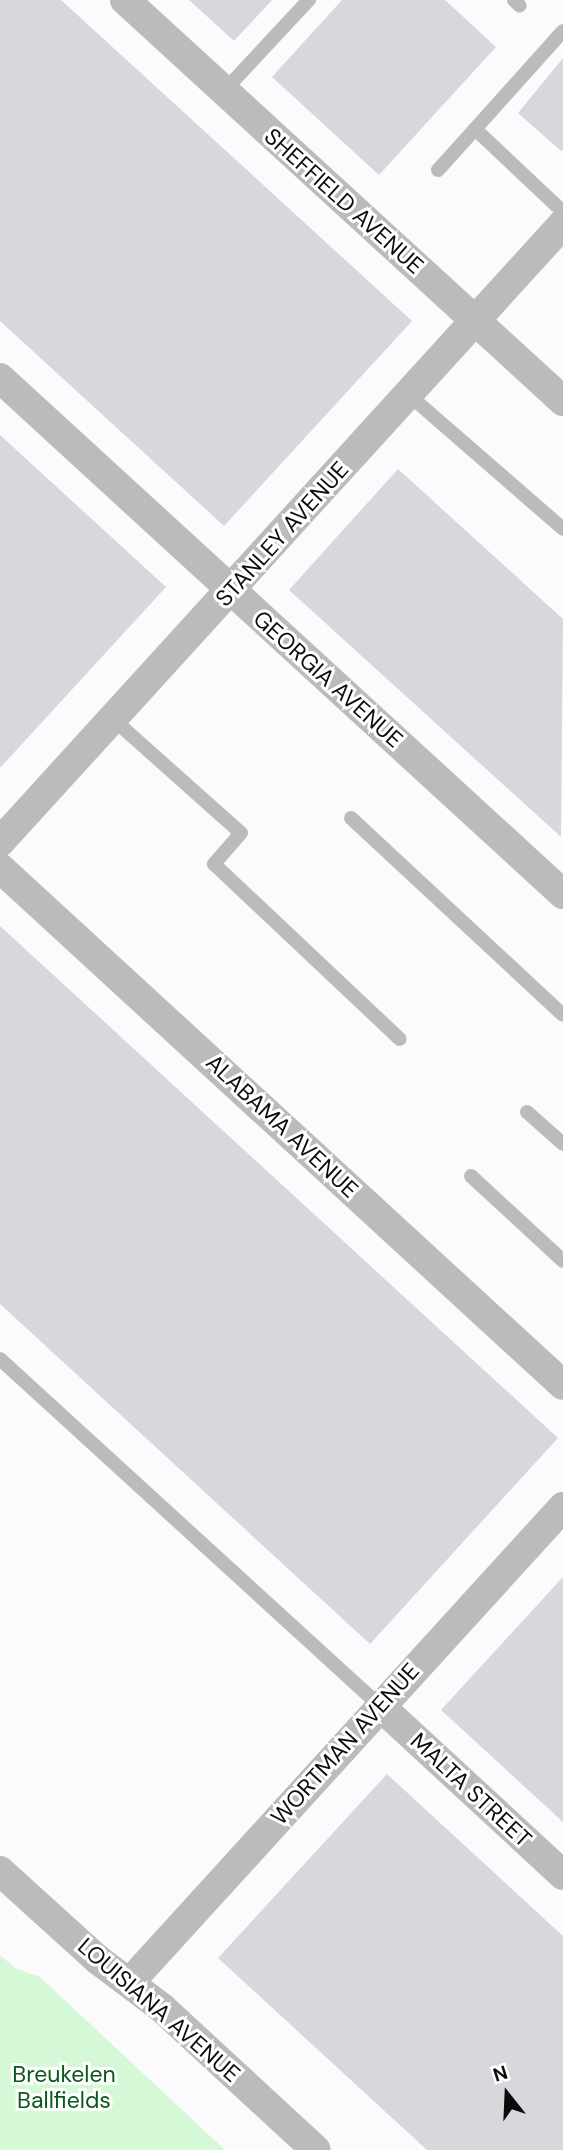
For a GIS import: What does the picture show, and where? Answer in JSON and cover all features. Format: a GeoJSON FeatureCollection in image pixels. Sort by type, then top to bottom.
{"type":"FeatureCollection","features":[{"type":"Feature","properties":{"kind":"street","name":"SHEFFIELD AVENUE"},"geometry":{"type":"LineString","coordinates":[[125,0],[563,401]]}},
{"type":"Feature","properties":{"kind":"street","name":"STANLEY AVENUE"},"geometry":{"type":"LineString","coordinates":[[0,842],[563,224]]}},
{"type":"Feature","properties":{"kind":"street","name":"GEORGIA AVENUE"},"geometry":{"type":"LineString","coordinates":[[0,378],[563,894]]}},
{"type":"Feature","properties":{"kind":"street","name":"ALABAMA AVENUE"},"geometry":{"type":"LineString","coordinates":[[0,868],[563,1385]]}},
{"type":"Feature","properties":{"kind":"street","name":"WORTMAN AVENUE"},"geometry":{"type":"LineString","coordinates":[[130,1982],[563,1507]]}},
{"type":"Feature","properties":{"kind":"street","name":"MALTA STREET"},"geometry":{"type":"LineString","coordinates":[[380,1706],[563,1875]]}},
{"type":"Feature","properties":{"kind":"street","name":"LOUISIANA AVENUE"},"geometry":{"type":"LineString","coordinates":[[0,1871],[130,1982],[316,2150]]}},
{"type":"Feature","properties":{"kind":"lane"},"geometry":{"type":"LineString","coordinates":[[224,91],[309,0]]}},
{"type":"Feature","properties":{"kind":"lane"},"geometry":{"type":"LineString","coordinates":[[438,170],[563,31]]}},
{"type":"Feature","properties":{"kind":"lane"},"geometry":{"type":"LineString","coordinates":[[475,129],[563,212]]}},
{"type":"Feature","properties":{"kind":"lane"},"geometry":{"type":"LineString","coordinates":[[409,395],[563,529]]}},
{"type":"Feature","properties":{"kind":"lane"},"geometry":{"type":"LineString","coordinates":[[113,719],[241,833],[214,864],[400,1039]]}},
{"type":"Feature","properties":{"kind":"lane"},"geometry":{"type":"LineString","coordinates":[[351,818],[563,1015]]}},
{"type":"Feature","properties":{"kind":"lane"},"geometry":{"type":"LineString","coordinates":[[527,1112],[563,1144]]}},
{"type":"Feature","properties":{"kind":"lane"},"geometry":{"type":"LineString","coordinates":[[471,1176],[563,1261]]}},
{"type":"Feature","properties":{"kind":"lane"},"geometry":{"type":"LineString","coordinates":[[0,1359],[380,1706]]}},
{"type":"Feature","properties":{"kind":"green space","name":"Breukelen Ballfields"},"geometry":{"type":"Polygon","coordinates":[[[0,1955],[15,1968],[40,1977],[225,2150],[0,2150],[0,1955]]]}},
{"type":"Feature","properties":{"kind":"building"},"geometry":{"type":"Polygon","coordinates":[[[0,0],[61,0],[412,321],[224,526],[0,321],[0,0]]]}},
{"type":"Feature","properties":{"kind":"building"},"geometry":{"type":"Polygon","coordinates":[[[189,0],[272,0],[234,41],[189,0]]]}},
{"type":"Feature","properties":{"kind":"building"},"geometry":{"type":"Polygon","coordinates":[[[342,0],[445,0],[496,47],[379,175],[272,77],[342,0]]]}},
{"type":"Feature","properties":{"kind":"building"},"geometry":{"type":"Polygon","coordinates":[[[563,58],[563,149],[561,151],[518,113],[563,58]]]}},
{"type":"Feature","properties":{"kind":"building"},"geometry":{"type":"Polygon","coordinates":[[[0,435],[166,587],[0,768],[0,435]]]}},
{"type":"Feature","properties":{"kind":"building"},"geometry":{"type":"Polygon","coordinates":[[[398,469],[563,619],[561,837],[289,590],[398,469]]]}},
{"type":"Feature","properties":{"kind":"building"},"geometry":{"type":"Polygon","coordinates":[[[0,926],[558,1438],[370,1644],[0,1304],[0,926]]]}},
{"type":"Feature","properties":{"kind":"building"},"geometry":{"type":"Polygon","coordinates":[[[563,1577],[563,1822],[441,1710],[563,1577]]]}},
{"type":"Feature","properties":{"kind":"building"},"geometry":{"type":"Polygon","coordinates":[[[387,1774],[563,1936],[563,2150],[427,2150],[218,1958],[387,1774]]]}}]}
